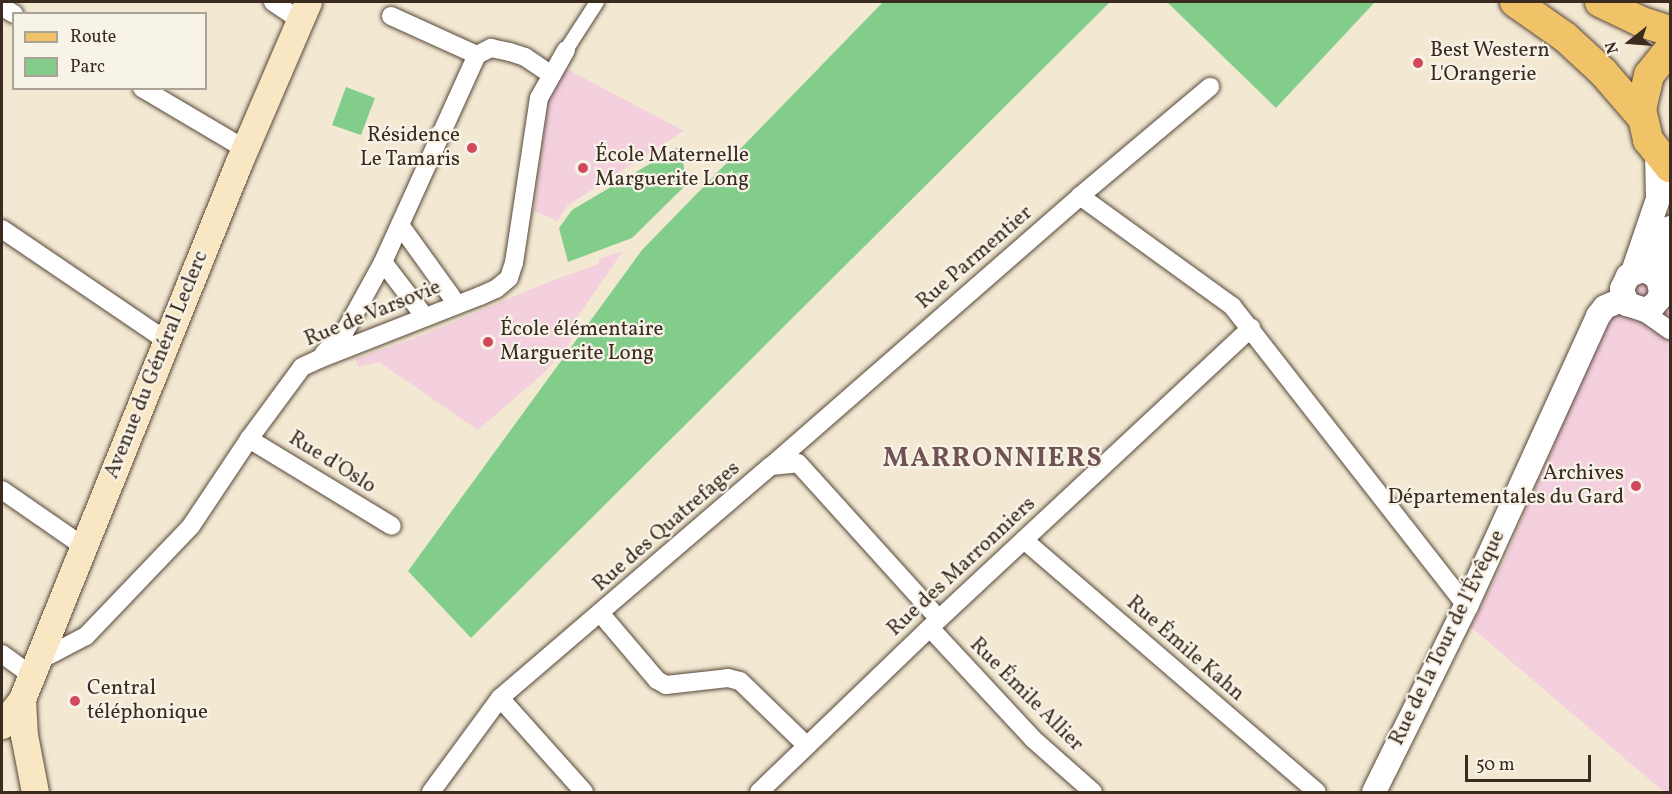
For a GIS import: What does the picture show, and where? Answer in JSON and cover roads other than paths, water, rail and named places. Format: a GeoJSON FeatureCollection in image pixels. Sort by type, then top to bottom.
{"type":"FeatureCollection","features":[{"type":"Feature","properties":{"kind":"main road"},"geometry":{"type":"LineString","coordinates":[[1515,2],[1565,37],[1603,72],[1642,117]]}},
{"type":"Feature","properties":{"kind":"main road"},"geometry":{"type":"LineString","coordinates":[[1600,2],[1642,22],[1671,31]]}},
{"type":"Feature","properties":{"kind":"main road","name":"Avenue du Général Leclerc"},"geometry":{"type":"LineString","coordinates":[[2,725],[31,679],[245,149],[304,11]]}},
{"type":"Feature","properties":{"kind":"main road"},"geometry":{"type":"LineString","coordinates":[[1664,160],[1648,140],[1642,117],[1646,82],[1653,68],[1671,49]]}},
{"type":"Feature","properties":{"kind":"main road"},"geometry":{"type":"LineString","coordinates":[[31,679],[24,735],[35,792]]}},
{"type":"Feature","properties":{"kind":"street"},"geometry":{"type":"LineString","coordinates":[[273,2],[304,11]]}},
{"type":"Feature","properties":{"kind":"street"},"geometry":{"type":"LineString","coordinates":[[566,50],[597,2]]}},
{"type":"Feature","properties":{"kind":"street"},"geometry":{"type":"LineString","coordinates":[[392,16],[477,55]]}},
{"type":"Feature","properties":{"kind":"street"},"geometry":{"type":"LineString","coordinates":[[319,358],[344,333],[383,262],[477,55],[491,48],[510,52],[525,57],[552,75]]}},
{"type":"Feature","properties":{"kind":"street","name":"Rue de Varsovie"},"geometry":{"type":"LineString","coordinates":[[31,679],[86,636],[191,526],[249,439],[303,367],[319,358],[496,289],[508,278],[514,263],[539,98],[566,50]]}},
{"type":"Feature","properties":{"kind":"street","name":"Rue Parmentier"},"geometry":{"type":"LineString","coordinates":[[771,466],[1080,196],[1210,87]]}},
{"type":"Feature","properties":{"kind":"street"},"geometry":{"type":"LineString","coordinates":[[145,90],[245,149]]}},
{"type":"Feature","properties":{"kind":"street"},"geometry":{"type":"LineString","coordinates":[[1664,160],[1658,199],[1634,272],[1624,283],[1632,304],[1671,330]]}},
{"type":"Feature","properties":{"kind":"street"},"geometry":{"type":"LineString","coordinates":[[1080,196],[1232,306],[1466,606]]}},
{"type":"Feature","properties":{"kind":"street"},"geometry":{"type":"LineString","coordinates":[[400,225],[452,297]]}},
{"type":"Feature","properties":{"kind":"street"},"geometry":{"type":"LineString","coordinates":[[1671,228],[1657,253],[1660,285],[1671,316]]}},
{"type":"Feature","properties":{"kind":"street"},"geometry":{"type":"LineString","coordinates":[[2,230],[167,341]]}},
{"type":"Feature","properties":{"kind":"street"},"geometry":{"type":"LineString","coordinates":[[383,262],[425,317]]}},
{"type":"Feature","properties":{"kind":"street"},"geometry":{"type":"LineString","coordinates":[[1634,272],[1647,271],[1660,285]]}},
{"type":"Feature","properties":{"kind":"street"},"geometry":{"type":"LineString","coordinates":[[1632,304],[1654,305],[1660,285]]}},
{"type":"Feature","properties":{"kind":"street","name":"Rue de la Tour de l'Évêque"},"geometry":{"type":"LineString","coordinates":[[1374,792],[1466,606],[1598,316],[1605,307],[1632,304]]}},
{"type":"Feature","properties":{"kind":"street","name":"Rue des Marronniers"},"geometry":{"type":"LineString","coordinates":[[759,792],[934,623],[1251,328]]}},
{"type":"Feature","properties":{"kind":"street","name":"Rue d'Oslo"},"geometry":{"type":"LineString","coordinates":[[249,439],[392,526]]}},
{"type":"Feature","properties":{"kind":"street","name":"Rue des Quatrefages"},"geometry":{"type":"LineString","coordinates":[[431,792],[500,698],[601,614],[771,466],[798,463],[934,623]]}},
{"type":"Feature","properties":{"kind":"street"},"geometry":{"type":"LineString","coordinates":[[2,490],[83,546]]}},
{"type":"Feature","properties":{"kind":"street","name":"Rue Émile Kahn"},"geometry":{"type":"LineString","coordinates":[[1024,540],[1317,792]]}},
{"type":"Feature","properties":{"kind":"street"},"geometry":{"type":"LineString","coordinates":[[601,614],[657,680],[673,685],[728,678],[740,681],[807,746]]}},
{"type":"Feature","properties":{"kind":"street","name":"Rue Émile Allier"},"geometry":{"type":"LineString","coordinates":[[934,623],[1033,739],[1093,792]]}},
{"type":"Feature","properties":{"kind":"street"},"geometry":{"type":"LineString","coordinates":[[2,654],[31,679]]}},
{"type":"Feature","properties":{"kind":"street"},"geometry":{"type":"LineString","coordinates":[[500,698],[584,792]]}},
{"type":"Feature","properties":{"kind":"place","name":"Best Western L'Orangerie"},"geometry":{"type":"Point","coordinates":[1418,63]}},
{"type":"Feature","properties":{"kind":"place","name":"Résidence Le Tamaris"},"geometry":{"type":"Point","coordinates":[472,148]}},
{"type":"Feature","properties":{"kind":"place","name":"École Maternelle Marguerite Long"},"geometry":{"type":"Point","coordinates":[583,168]}},
{"type":"Feature","properties":{"kind":"place","name":"École élémentaire Marguerite Long"},"geometry":{"type":"Point","coordinates":[488,342]}},
{"type":"Feature","properties":{"kind":"place","name":"Archives Départementales du Gard"},"geometry":{"type":"Point","coordinates":[1636,486]}},
{"type":"Feature","properties":{"kind":"place","name":"Central téléphonique"},"geometry":{"type":"Point","coordinates":[75,701]}},
{"type":"Feature","properties":{"kind":"district","name":"MARRONNIERS"},"geometry":{"type":"Point","coordinates":[993,460]}}]}
